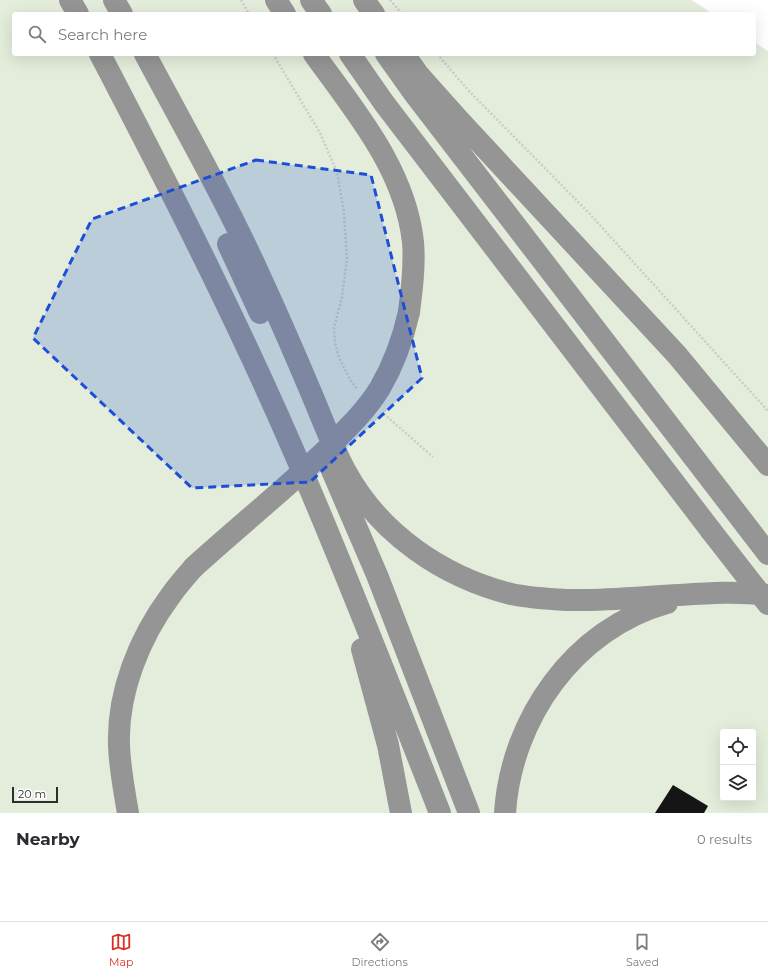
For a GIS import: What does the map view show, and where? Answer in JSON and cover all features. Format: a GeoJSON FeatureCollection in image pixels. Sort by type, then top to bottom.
{"type":"FeatureCollection","features":[{"type":"Feature","properties":{"kind":"highway"},"geometry":{"type":"LineString","coordinates":[[70,0],[77,12]]}},
{"type":"Feature","properties":{"kind":"highway"},"geometry":{"type":"LineString","coordinates":[[103,0],[110,12]]}},
{"type":"Feature","properties":{"kind":"highway"},"geometry":{"type":"LineString","coordinates":[[114,0],[121,12]]}},
{"type":"Feature","properties":{"kind":"highway"},"geometry":{"type":"LineString","coordinates":[[276,0],[284,12]]}},
{"type":"Feature","properties":{"kind":"highway"},"geometry":{"type":"LineString","coordinates":[[311,0],[320,12]]}},
{"type":"Feature","properties":{"kind":"highway"},"geometry":{"type":"LineString","coordinates":[[348,0],[357,12]]}},
{"type":"Feature","properties":{"kind":"highway"},"geometry":{"type":"LineString","coordinates":[[364,0],[373,12]]}},
{"type":"Feature","properties":{"kind":"highway"},"geometry":{"type":"LineString","coordinates":[[101,56],[155,160],[237,326],[310,487],[440,813]]}},
{"type":"Feature","properties":{"kind":"highway"},"geometry":{"type":"LineString","coordinates":[[133,56],[217,221],[328,461],[377,575],[469,813]]}},
{"type":"Feature","properties":{"kind":"highway"},"geometry":{"type":"LineString","coordinates":[[146,56],[208,171],[259,273],[347,474],[380,518],[402,539],[424,557],[453,573],[480,584],[512,594],[540,599],[614,600],[714,592],[748,592],[768,595]]}},
{"type":"Feature","properties":{"kind":"highway"},"geometry":{"type":"LineString","coordinates":[[128,813],[119,746],[121,714],[126,687],[137,656],[152,624],[170,595],[194,567],[310,465],[361,413],[379,389],[394,363],[403,337],[409,312],[413,278],[413,242],[400,190],[388,161],[370,132],[315,56]]}},
{"type":"Feature","properties":{"kind":"highway"},"geometry":{"type":"LineString","coordinates":[[351,56],[384,103],[768,604]]}},
{"type":"Feature","properties":{"kind":"highway"},"geometry":{"type":"LineString","coordinates":[[387,56],[413,92],[768,554]]}},
{"type":"Feature","properties":{"kind":"highway"},"geometry":{"type":"LineString","coordinates":[[405,56],[418,74],[459,120],[677,355],[768,465]]}},
{"type":"Feature","properties":{"kind":"highway"},"geometry":{"type":"LineString","coordinates":[[237,326],[244,357],[327,554],[360,643],[388,745],[401,813]]}},
{"type":"Feature","properties":{"kind":"highway"},"geometry":{"type":"LineString","coordinates":[[505,813],[509,782],[517,750],[530,718],[546,691],[564,668],[589,644],[639,613],[665,604],[714,592]]}},
{"type":"Feature","properties":{"kind":"path"},"geometry":{"type":"LineString","coordinates":[[241,0],[248,12]]}},
{"type":"Feature","properties":{"kind":"path"},"geometry":{"type":"LineString","coordinates":[[390,0],[400,12]]}},
{"type":"Feature","properties":{"kind":"path"},"geometry":{"type":"LineString","coordinates":[[274,56],[320,133],[337,172],[344,213],[347,258],[342,297],[334,328],[335,343],[340,360],[350,379],[358,390]]}},
{"type":"Feature","properties":{"kind":"path"},"geometry":{"type":"LineString","coordinates":[[439,56],[469,91],[588,212],[768,411]]}},
{"type":"Feature","properties":{"kind":"path"},"geometry":{"type":"LineString","coordinates":[[381,412],[433,458]]}},
{"type":"Feature","properties":{"kind":"highlighted area"},"geometry":{"type":"Polygon","coordinates":[[[256,160],[371,175],[422,378],[310,482],[192,488],[33,338],[92,219],[256,160]]]}},
{"type":"Feature","properties":{"kind":"green space"},"geometry":{"type":"Polygon","coordinates":[[[0,0],[692,0],[710,12],[12,12],[12,56],[756,56],[756,43],[768,51],[768,813],[0,813],[0,0]]]}},
{"type":"Feature","properties":{"kind":"building"},"geometry":{"type":"Polygon","coordinates":[[[673,785],[708,806],[704,813],[655,813],[673,785]]]}}]}
